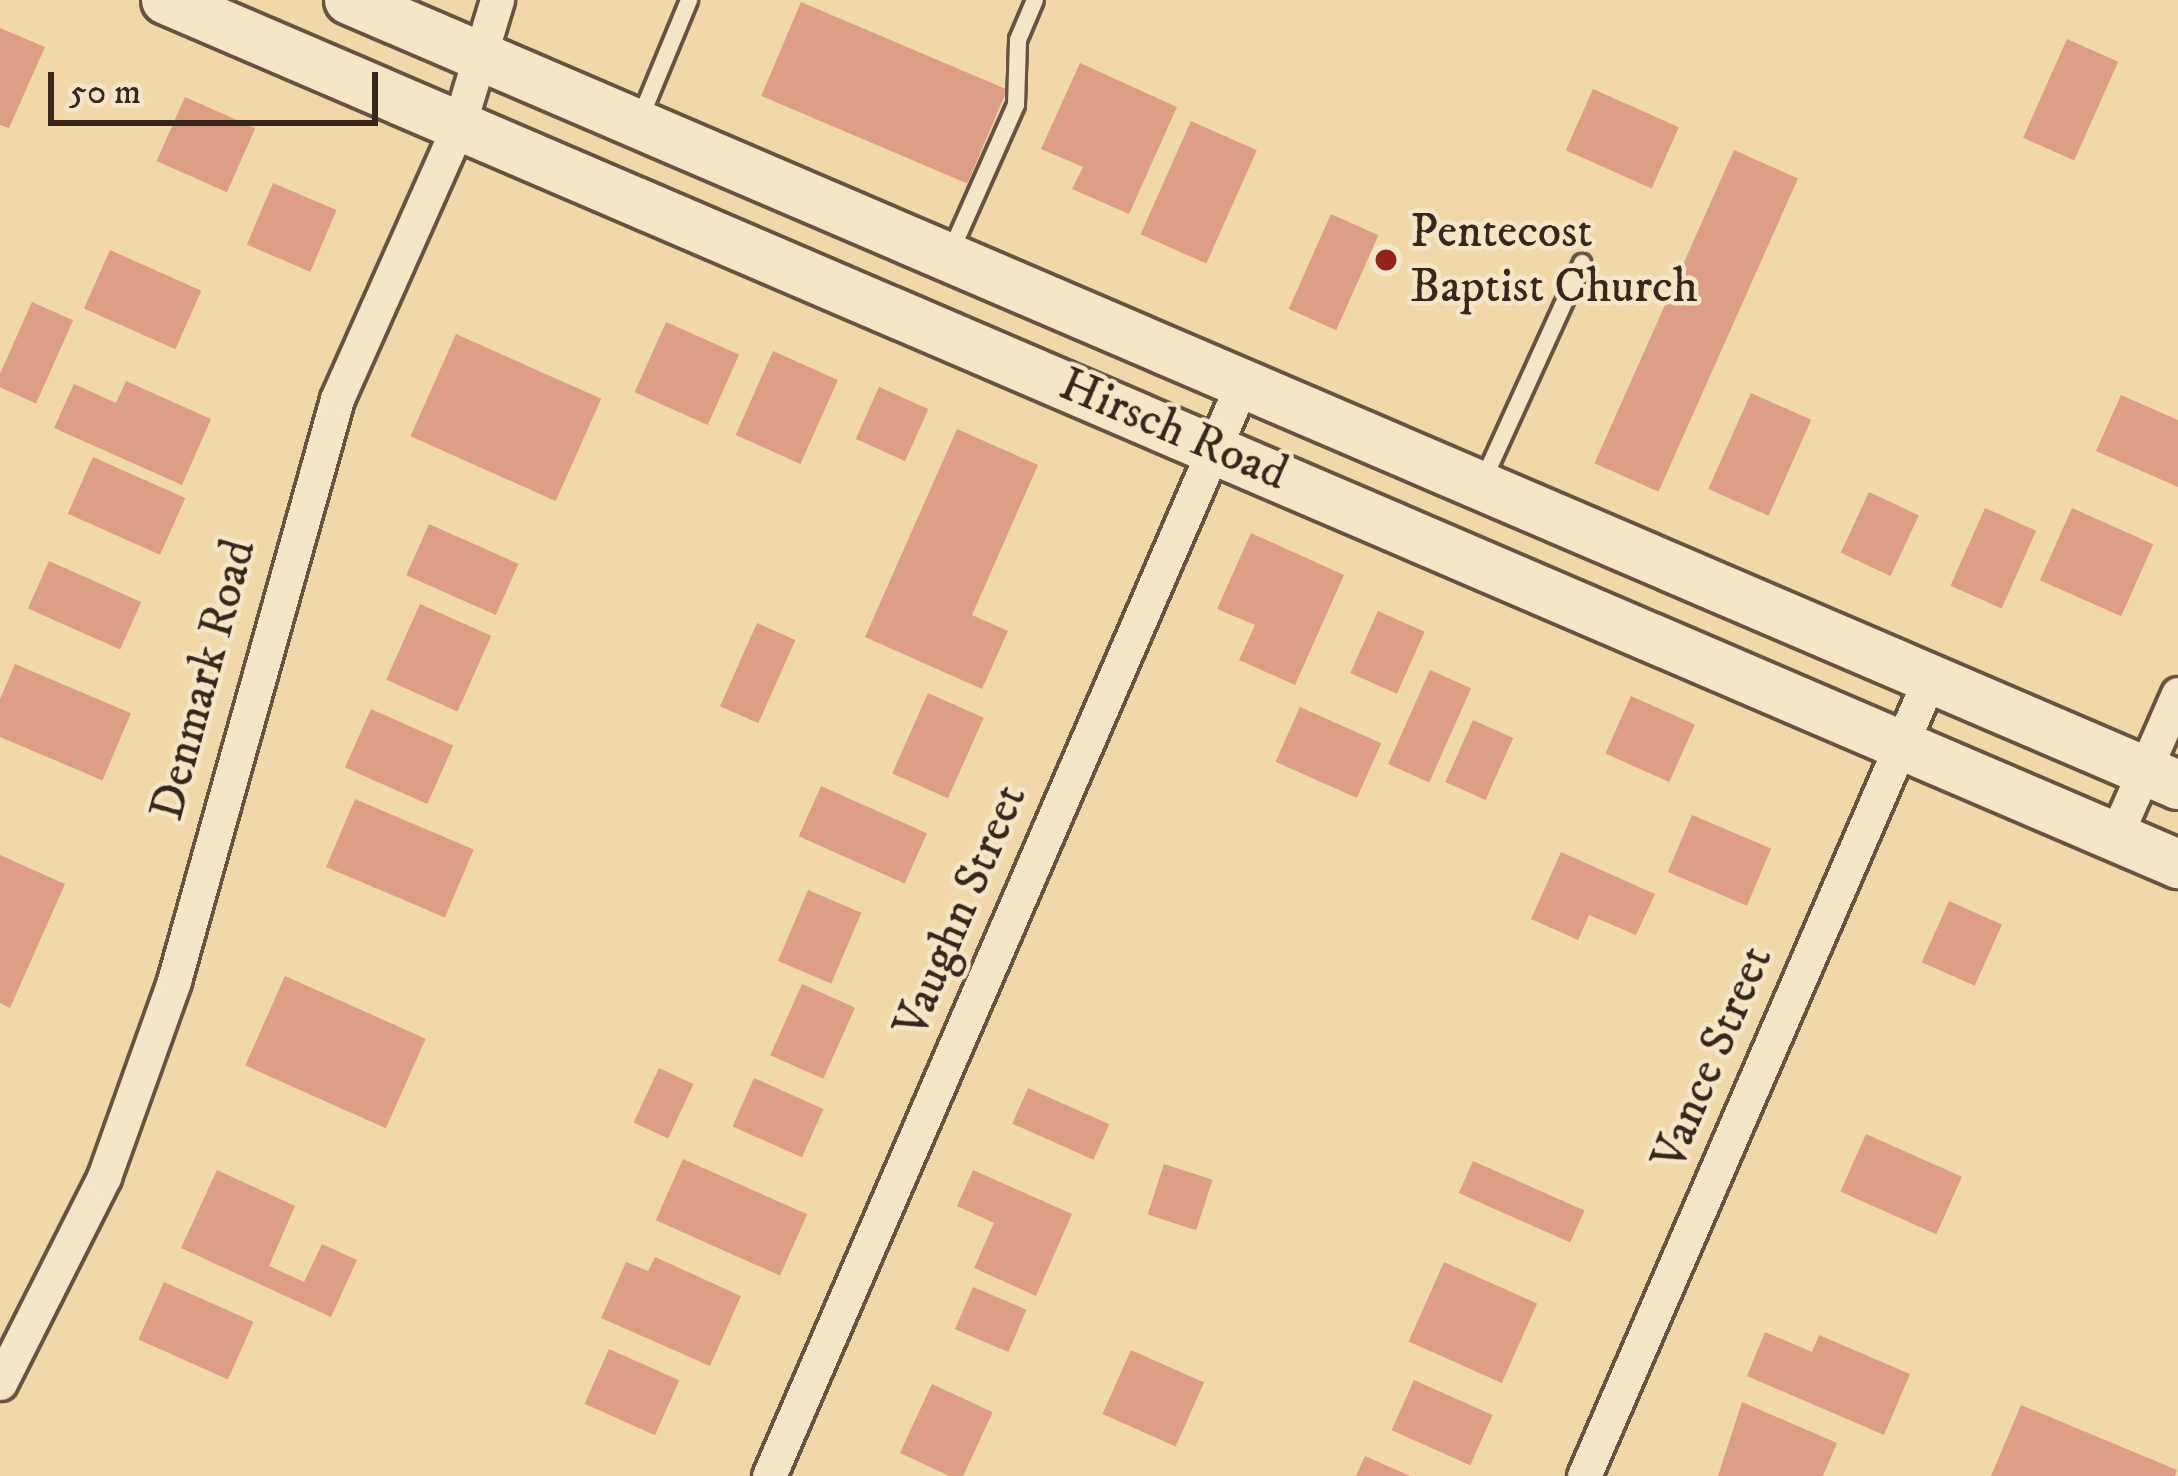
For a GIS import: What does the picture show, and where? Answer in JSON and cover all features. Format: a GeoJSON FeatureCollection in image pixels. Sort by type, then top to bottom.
{"type":"FeatureCollection","features":[{"type":"Feature","properties":{"kind":"main road","name":"Hirsch Road"},"geometry":{"type":"LineString","coordinates":[[166,0],[2178,864]]}},
{"type":"Feature","properties":{"kind":"main road","name":"Hirsch Road"},"geometry":{"type":"LineString","coordinates":[[349,0],[2162,778]]}},
{"type":"Feature","properties":{"kind":"street","name":"Denmark Road"},"geometry":{"type":"LineString","coordinates":[[0,1383],[104,1177],[174,982],[337,399],[459,125],[474,54],[497,0]]}},
{"type":"Feature","properties":{"kind":"street","name":"Vaughn Street"},"geometry":{"type":"LineString","coordinates":[[769,1476],[1242,384]]}},
{"type":"Feature","properties":{"kind":"street","name":"Vance Street"},"geometry":{"type":"LineString","coordinates":[[1584,1476],[1930,678]]}},
{"type":"Feature","properties":{"kind":"street"},"geometry":{"type":"LineString","coordinates":[[2116,836],[2162,778],[2178,694]]}},
{"type":"Feature","properties":{"kind":"lane"},"geometry":{"type":"LineString","coordinates":[[638,124],[689,0]]}},
{"type":"Feature","properties":{"kind":"lane"},"geometry":{"type":"LineString","coordinates":[[948,258],[1016,105],[1018,40],[1035,0]]}},
{"type":"Feature","properties":{"kind":"lane"},"geometry":{"type":"LineString","coordinates":[[1481,486],[1582,263]]}},
{"type":"Feature","properties":{"kind":"building"},"geometry":{"type":"Polygon","coordinates":[[[801,2],[1007,90],[967,183],[761,96],[801,2]]]}},
{"type":"Feature","properties":{"kind":"building"},"geometry":{"type":"Polygon","coordinates":[[[0,28],[45,47],[9,128],[0,125],[0,28]]]}},
{"type":"Feature","properties":{"kind":"building"},"geometry":{"type":"Polygon","coordinates":[[[2067,39],[2118,62],[2074,160],[2023,138],[2067,39]]]}},
{"type":"Feature","properties":{"kind":"building"},"geometry":{"type":"Polygon","coordinates":[[[1080,63],[1177,107],[1129,214],[1072,189],[1083,167],[1041,149],[1080,63]]]}},
{"type":"Feature","properties":{"kind":"building"},"geometry":{"type":"Polygon","coordinates":[[[1593,89],[1679,127],[1652,188],[1566,150],[1593,89]]]}},
{"type":"Feature","properties":{"kind":"building"},"geometry":{"type":"Polygon","coordinates":[[[185,97],[255,128],[227,192],[157,161],[185,97]]]}},
{"type":"Feature","properties":{"kind":"building"},"geometry":{"type":"Polygon","coordinates":[[[1191,121],[1257,150],[1206,264],[1141,234],[1191,121]]]}},
{"type":"Feature","properties":{"kind":"building"},"geometry":{"type":"Polygon","coordinates":[[[1734,150],[1798,178],[1658,492],[1594,463],[1734,150]]]}},
{"type":"Feature","properties":{"kind":"building"},"geometry":{"type":"Polygon","coordinates":[[[273,183],[337,210],[310,272],[247,245],[273,183]]]}},
{"type":"Feature","properties":{"kind":"building"},"geometry":{"type":"Polygon","coordinates":[[[1331,214],[1379,235],[1336,330],[1289,309],[1331,214]]]}},
{"type":"Feature","properties":{"kind":"building"},"geometry":{"type":"Polygon","coordinates":[[[110,250],[201,291],[175,349],[84,308],[110,250]]]}},
{"type":"Feature","properties":{"kind":"building"},"geometry":{"type":"Polygon","coordinates":[[[32,302],[73,320],[36,403],[0,387],[0,374],[32,302]]]}},
{"type":"Feature","properties":{"kind":"building"},"geometry":{"type":"Polygon","coordinates":[[[666,322],[739,355],[708,425],[635,392],[666,322]]]}},
{"type":"Feature","properties":{"kind":"building"},"geometry":{"type":"Polygon","coordinates":[[[456,334],[601,399],[556,501],[410,436],[456,334]]]}},
{"type":"Feature","properties":{"kind":"building"},"geometry":{"type":"Polygon","coordinates":[[[773,351],[838,380],[800,464],[736,435],[773,351]]]}},
{"type":"Feature","properties":{"kind":"building"},"geometry":{"type":"Polygon","coordinates":[[[126,381],[211,419],[182,485],[54,428],[74,384],[116,403],[126,381]]]}},
{"type":"Feature","properties":{"kind":"building"},"geometry":{"type":"Polygon","coordinates":[[[879,387],[928,409],[905,461],[856,439],[879,387]]]}},
{"type":"Feature","properties":{"kind":"building"},"geometry":{"type":"Polygon","coordinates":[[[1751,393],[1811,420],[1769,516],[1708,489],[1751,393]]]}},
{"type":"Feature","properties":{"kind":"building"},"geometry":{"type":"Polygon","coordinates":[[[2121,395],[2178,420],[2178,487],[2096,451],[2121,395]]]}},
{"type":"Feature","properties":{"kind":"building"},"geometry":{"type":"Polygon","coordinates":[[[957,429],[1038,465],[972,615],[1008,631],[982,689],[865,637],[957,429]]]}},
{"type":"Feature","properties":{"kind":"building"},"geometry":{"type":"Polygon","coordinates":[[[93,457],[185,498],[160,555],[68,514],[93,457]]]}},
{"type":"Feature","properties":{"kind":"building"},"geometry":{"type":"Polygon","coordinates":[[[1869,492],[1919,515],[1891,576],[1841,553],[1869,492]]]}},
{"type":"Feature","properties":{"kind":"building"},"geometry":{"type":"Polygon","coordinates":[[[1985,508],[2036,531],[2002,608],[1950,586],[1985,508]]]}},
{"type":"Feature","properties":{"kind":"building"},"geometry":{"type":"Polygon","coordinates":[[[2072,508],[2153,544],[2121,616],[2040,580],[2072,508]]]}},
{"type":"Feature","properties":{"kind":"building"},"geometry":{"type":"Polygon","coordinates":[[[429,524],[519,564],[496,615],[406,575],[429,524]]]}},
{"type":"Feature","properties":{"kind":"building"},"geometry":{"type":"Polygon","coordinates":[[[1251,533],[1344,575],[1295,685],[1239,660],[1255,625],[1217,609],[1251,533]]]}},
{"type":"Feature","properties":{"kind":"building"},"geometry":{"type":"Polygon","coordinates":[[[49,561],[141,602],[120,650],[28,609],[49,561]]]}},
{"type":"Feature","properties":{"kind":"building"},"geometry":{"type":"Polygon","coordinates":[[[420,604],[491,636],[457,712],[386,680],[420,604]]]}},
{"type":"Feature","properties":{"kind":"building"},"geometry":{"type":"Polygon","coordinates":[[[1378,611],[1425,632],[1397,694],[1350,673],[1378,611]]]}},
{"type":"Feature","properties":{"kind":"building"},"geometry":{"type":"Polygon","coordinates":[[[757,623],[795,640],[758,723],[720,706],[757,623]]]}},
{"type":"Feature","properties":{"kind":"building"},"geometry":{"type":"Polygon","coordinates":[[[15,664],[131,713],[102,780],[0,737],[0,699],[15,664]]]}},
{"type":"Feature","properties":{"kind":"building"},"geometry":{"type":"Polygon","coordinates":[[[1430,670],[1471,688],[1429,782],[1388,764],[1430,670]]]}},
{"type":"Feature","properties":{"kind":"building"},"geometry":{"type":"Polygon","coordinates":[[[928,693],[984,718],[948,798],[892,773],[928,693]]]}},
{"type":"Feature","properties":{"kind":"building"},"geometry":{"type":"Polygon","coordinates":[[[1631,696],[1695,724],[1669,782],[1605,754],[1631,696]]]}},
{"type":"Feature","properties":{"kind":"building"},"geometry":{"type":"Polygon","coordinates":[[[1300,707],[1381,743],[1357,798],[1276,762],[1300,707]]]}},
{"type":"Feature","properties":{"kind":"building"},"geometry":{"type":"Polygon","coordinates":[[[371,709],[453,746],[427,804],[345,767],[371,709]]]}},
{"type":"Feature","properties":{"kind":"building"},"geometry":{"type":"Polygon","coordinates":[[[1473,720],[1513,738],[1486,800],[1445,782],[1473,720]]]}},
{"type":"Feature","properties":{"kind":"building"},"geometry":{"type":"Polygon","coordinates":[[[821,786],[927,833],[905,883],[799,836],[821,786]]]}},
{"type":"Feature","properties":{"kind":"building"},"geometry":{"type":"Polygon","coordinates":[[[355,799],[474,849],[445,918],[326,867],[355,799]]]}},
{"type":"Feature","properties":{"kind":"building"},"geometry":{"type":"Polygon","coordinates":[[[1692,815],[1771,849],[1747,906],[1668,872],[1692,815]]]}},
{"type":"Feature","properties":{"kind":"building"},"geometry":{"type":"Polygon","coordinates":[[[1561,852],[1655,894],[1636,935],[1589,915],[1578,940],[1531,919],[1561,852]]]}},
{"type":"Feature","properties":{"kind":"building"},"geometry":{"type":"Polygon","coordinates":[[[0,855],[65,884],[10,1008],[0,1003],[0,855]]]}},
{"type":"Feature","properties":{"kind":"building"},"geometry":{"type":"Polygon","coordinates":[[[808,890],[861,913],[831,984],[778,961],[808,890]]]}},
{"type":"Feature","properties":{"kind":"building"},"geometry":{"type":"Polygon","coordinates":[[[1949,901],[2002,925],[1975,986],[1922,962],[1949,901]]]}},
{"type":"Feature","properties":{"kind":"building"},"geometry":{"type":"Polygon","coordinates":[[[285,976],[426,1039],[386,1128],[245,1066],[285,976]]]}},
{"type":"Feature","properties":{"kind":"building"},"geometry":{"type":"Polygon","coordinates":[[[802,984],[855,1008],[823,1079],[770,1055],[802,984]]]}},
{"type":"Feature","properties":{"kind":"building"},"geometry":{"type":"Polygon","coordinates":[[[659,1068],[693,1084],[668,1138],[634,1122],[659,1068]]]}},
{"type":"Feature","properties":{"kind":"building"},"geometry":{"type":"Polygon","coordinates":[[[754,1078],[823,1109],[802,1157],[732,1126],[754,1078]]]}},
{"type":"Feature","properties":{"kind":"building"},"geometry":{"type":"Polygon","coordinates":[[[1028,1088],[1109,1124],[1093,1160],[1012,1124],[1028,1088]]]}},
{"type":"Feature","properties":{"kind":"building"},"geometry":{"type":"Polygon","coordinates":[[[1866,1134],[1962,1177],[1936,1234],[1840,1192],[1866,1134]]]}},
{"type":"Feature","properties":{"kind":"building"},"geometry":{"type":"Polygon","coordinates":[[[683,1159],[807,1214],[780,1276],[656,1220],[683,1159]]]}},
{"type":"Feature","properties":{"kind":"building"},"geometry":{"type":"Polygon","coordinates":[[[1473,1161],[1584,1211],[1570,1243],[1459,1193],[1473,1161]]]}},
{"type":"Feature","properties":{"kind":"building"},"geometry":{"type":"Polygon","coordinates":[[[1164,1164],[1213,1180],[1196,1230],[1148,1214],[1164,1164]]]}},
{"type":"Feature","properties":{"kind":"building"},"geometry":{"type":"Polygon","coordinates":[[[217,1170],[295,1206],[269,1266],[304,1282],[322,1244],[357,1260],[331,1317],[181,1248],[217,1170]]]}},
{"type":"Feature","properties":{"kind":"building"},"geometry":{"type":"Polygon","coordinates":[[[973,1170],[1072,1214],[1036,1296],[974,1268],[994,1223],[957,1206],[973,1170]]]}},
{"type":"Feature","properties":{"kind":"building"},"geometry":{"type":"Polygon","coordinates":[[[655,1257],[741,1296],[710,1366],[601,1318],[626,1262],[648,1271],[655,1257]]]}},
{"type":"Feature","properties":{"kind":"building"},"geometry":{"type":"Polygon","coordinates":[[[1444,1262],[1537,1303],[1502,1383],[1409,1341],[1444,1262]]]}},
{"type":"Feature","properties":{"kind":"building"},"geometry":{"type":"Polygon","coordinates":[[[164,1282],[254,1322],[228,1379],[138,1340],[164,1282]]]}},
{"type":"Feature","properties":{"kind":"building"},"geometry":{"type":"Polygon","coordinates":[[[973,1287],[1026,1310],[1008,1352],[955,1329],[973,1287]]]}},
{"type":"Feature","properties":{"kind":"building"},"geometry":{"type":"Polygon","coordinates":[[[1765,1332],[1812,1352],[1819,1335],[1910,1374],[1884,1435],[1747,1376],[1765,1332]]]}},
{"type":"Feature","properties":{"kind":"building"},"geometry":{"type":"Polygon","coordinates":[[[609,1349],[679,1380],[655,1435],[585,1404],[609,1349]]]}},
{"type":"Feature","properties":{"kind":"building"},"geometry":{"type":"Polygon","coordinates":[[[1131,1350],[1204,1383],[1176,1446],[1103,1414],[1131,1350]]]}},
{"type":"Feature","properties":{"kind":"building"},"geometry":{"type":"Polygon","coordinates":[[[1414,1380],[1493,1415],[1470,1465],[1392,1430],[1414,1380]]]}},
{"type":"Feature","properties":{"kind":"building"},"geometry":{"type":"Polygon","coordinates":[[[932,1384],[993,1412],[963,1476],[949,1476],[900,1453],[932,1384]]]}},
{"type":"Feature","properties":{"kind":"building"},"geometry":{"type":"Polygon","coordinates":[[[1742,1402],[1837,1443],[1823,1476],[1718,1476],[1742,1402]]]}},
{"type":"Feature","properties":{"kind":"building"},"geometry":{"type":"Polygon","coordinates":[[[2021,1405],[2177,1470],[2175,1476],[1991,1476],[2021,1405]]]}},
{"type":"Feature","properties":{"kind":"building"},"geometry":{"type":"Polygon","coordinates":[[[1365,1456],[1410,1476],[1356,1476],[1365,1456]]]}},
{"type":"Feature","properties":{"kind":"place","name":"Pentecost Baptist Church"},"geometry":{"type":"Point","coordinates":[1386,260]}}]}
